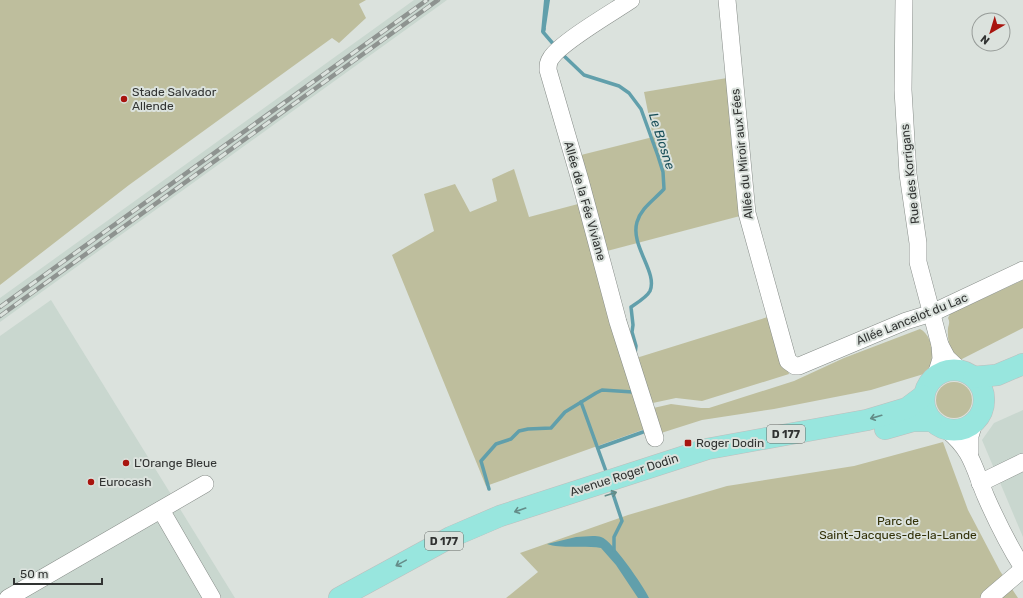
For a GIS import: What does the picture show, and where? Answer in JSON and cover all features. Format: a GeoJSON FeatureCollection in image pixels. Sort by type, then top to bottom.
{"type":"FeatureCollection","features":[{"type":"Feature","properties":{"kind":"main road"},"geometry":{"type":"LineString","coordinates":[[967,374],[983,391],[984,403],[980,416],[974,423],[961,430],[939,425],[924,409],[923,396],[927,384],[936,375],[947,370],[967,374],[997,375],[1023,364]]}},
{"type":"Feature","properties":{"kind":"main road"},"geometry":{"type":"LineString","coordinates":[[984,403],[1004,388],[1023,378]]}},
{"type":"Feature","properties":{"kind":"main road","name":"Avenue Roger Dodin"},"geometry":{"type":"LineString","coordinates":[[369,598],[458,550],[559,504],[649,474],[726,444],[867,420],[907,408],[923,396]]}},
{"type":"Feature","properties":{"kind":"main road","name":"Avenue Roger Dodin"},"geometry":{"type":"LineString","coordinates":[[649,474],[842,439],[913,421],[939,425]]}},
{"type":"Feature","properties":{"kind":"main road","name":"Avenue Roger Dodin"},"geometry":{"type":"LineString","coordinates":[[339,598],[450,537],[500,516],[559,504]]}},
{"type":"Feature","properties":{"kind":"street","name":"Allée de la Fée Viviane"},"geometry":{"type":"LineString","coordinates":[[631,0],[558,51],[548,63],[550,79],[580,180],[618,322],[655,438]]}},
{"type":"Feature","properties":{"kind":"street","name":"Allée du Miroir aux Fées"},"geometry":{"type":"LineString","coordinates":[[728,0],[747,213],[788,361],[795,366],[799,366]]}},
{"type":"Feature","properties":{"kind":"street","name":"Rue des Korrigans"},"geometry":{"type":"LineString","coordinates":[[904,0],[903,90],[908,174],[918,243],[918,262],[940,345],[941,359],[936,375]]}},
{"type":"Feature","properties":{"kind":"street","name":"Allée Lancelot du Lac"},"geometry":{"type":"LineString","coordinates":[[799,366],[906,321],[932,313],[1023,270]]}},
{"type":"Feature","properties":{"kind":"street","name":"Rue des Korrigans"},"geometry":{"type":"LineString","coordinates":[[940,345],[947,358],[967,374]]}},
{"type":"Feature","properties":{"kind":"street"},"geometry":{"type":"LineString","coordinates":[[974,423],[970,436],[970,453],[980,483],[1011,550],[1023,569],[989,598]]}},
{"type":"Feature","properties":{"kind":"street"},"geometry":{"type":"LineString","coordinates":[[939,425],[970,453]]}},
{"type":"Feature","properties":{"kind":"street"},"geometry":{"type":"LineString","coordinates":[[980,483],[1023,462]]}},
{"type":"Feature","properties":{"kind":"street"},"geometry":{"type":"LineString","coordinates":[[8,598],[205,484]]}},
{"type":"Feature","properties":{"kind":"street"},"geometry":{"type":"LineString","coordinates":[[161,510],[212,598]]}},
{"type":"Feature","properties":{"kind":"shaded area"},"geometry":{"type":"Polygon","coordinates":[[[414,0],[447,0],[0,322],[0,298],[414,0]]]}},
{"type":"Feature","properties":{"kind":"shaded area"},"geometry":{"type":"Polygon","coordinates":[[[51,300],[235,598],[0,598],[0,336],[51,300]]]}},
{"type":"Feature","properties":{"kind":"shaded area"},"geometry":{"type":"Polygon","coordinates":[[[1023,410],[1023,537],[982,440],[994,423],[1023,410]]]}},
{"type":"Feature","properties":{"kind":"green space","name":"Stade Salvador Allende"},"geometry":{"type":"Polygon","coordinates":[[[0,0],[366,0],[359,4],[366,18],[339,43],[332,38],[129,185],[0,285],[0,0]]]}},
{"type":"Feature","properties":{"kind":"green space"},"geometry":{"type":"Polygon","coordinates":[[[727,78],[740,216],[607,251],[581,155],[653,137],[644,92],[727,78]]]}},
{"type":"Feature","properties":{"kind":"green space"},"geometry":{"type":"Polygon","coordinates":[[[514,169],[529,217],[578,204],[645,429],[486,486],[392,255],[434,231],[424,194],[455,184],[470,212],[497,201],[492,179],[514,169]]]}},
{"type":"Feature","properties":{"kind":"green space"},"geometry":{"type":"Polygon","coordinates":[[[1023,280],[1023,328],[960,360],[952,350],[949,342],[948,318],[950,314],[1023,280]]]}},
{"type":"Feature","properties":{"kind":"green space"},"geometry":{"type":"Polygon","coordinates":[[[771,316],[789,374],[702,401],[676,398],[648,404],[633,359],[771,316]]]}},
{"type":"Feature","properties":{"kind":"green space"},"geometry":{"type":"Polygon","coordinates":[[[920,329],[925,332],[928,337],[932,349],[930,368],[927,373],[871,390],[774,409],[702,420],[658,434],[649,409],[671,404],[709,408],[794,381],[844,358],[920,329]]]}},
{"type":"Feature","properties":{"kind":"green space"},"geometry":{"type":"Polygon","coordinates":[[[954,382],[967,387],[972,400],[967,413],[954,418],[941,413],[936,400],[941,387],[954,382]]]}},
{"type":"Feature","properties":{"kind":"green space","name":"Parc de Saint-Jacques-de-la-Lande"},"geometry":{"type":"Polygon","coordinates":[[[943,442],[968,510],[1000,571],[1018,598],[506,598],[538,572],[520,553],[628,515],[727,486],[854,466],[943,442]]]}},
{"type":"Feature","properties":{"kind":"water"},"geometry":{"type":"Polygon","coordinates":[[[544,0],[550,0],[545,33],[541,32],[544,0]]]}},
{"type":"Feature","properties":{"kind":"water"},"geometry":{"type":"Polygon","coordinates":[[[598,536],[606,540],[627,564],[649,598],[638,598],[616,565],[601,548],[547,544],[576,537],[598,536]]]}},
{"type":"Feature","properties":{"kind":"waterway","name":"Le Blosne"},"geometry":{"type":"LineString","coordinates":[[544,29],[543,32],[555,46]]}},
{"type":"Feature","properties":{"kind":"waterway","name":"Le Blosne"},"geometry":{"type":"LineString","coordinates":[[562,54],[584,75],[619,86],[629,93],[641,109],[663,172],[664,189],[645,208],[637,222],[637,240],[648,267],[651,284],[649,293],[642,300],[631,307],[633,325],[632,332],[636,346],[635,354]]}},
{"type":"Feature","properties":{"kind":"waterway","name":"Le Blosne"},"geometry":{"type":"LineString","coordinates":[[489,489],[481,461],[496,444],[511,439],[519,431],[551,428],[565,412],[602,390],[633,392]]}},
{"type":"Feature","properties":{"kind":"waterway","name":"Le Blosne"},"geometry":{"type":"LineString","coordinates":[[581,402],[607,474]]}},
{"type":"Feature","properties":{"kind":"waterway","name":"Le Blosne"},"geometry":{"type":"LineString","coordinates":[[598,448],[643,432]]}},
{"type":"Feature","properties":{"kind":"waterway","name":"Le Blosne"},"geometry":{"type":"LineString","coordinates":[[611,488],[622,521],[614,537],[614,550]]}},
{"type":"Feature","properties":{"kind":"railway"},"geometry":{"type":"LineString","coordinates":[[0,307],[427,0]]}},
{"type":"Feature","properties":{"kind":"railway"},"geometry":{"type":"LineString","coordinates":[[0,316],[438,0]]}},
{"type":"Feature","properties":{"kind":"place","name":"Stade Salvador Allende"},"geometry":{"type":"Point","coordinates":[124,99]}},
{"type":"Feature","properties":{"kind":"place","name":"Roger Dodin"},"geometry":{"type":"Point","coordinates":[688,443]}},
{"type":"Feature","properties":{"kind":"place","name":"L'Orange Bleue"},"geometry":{"type":"Point","coordinates":[126,463]}},
{"type":"Feature","properties":{"kind":"place","name":"Eurocash"},"geometry":{"type":"Point","coordinates":[91,482]}}]}
